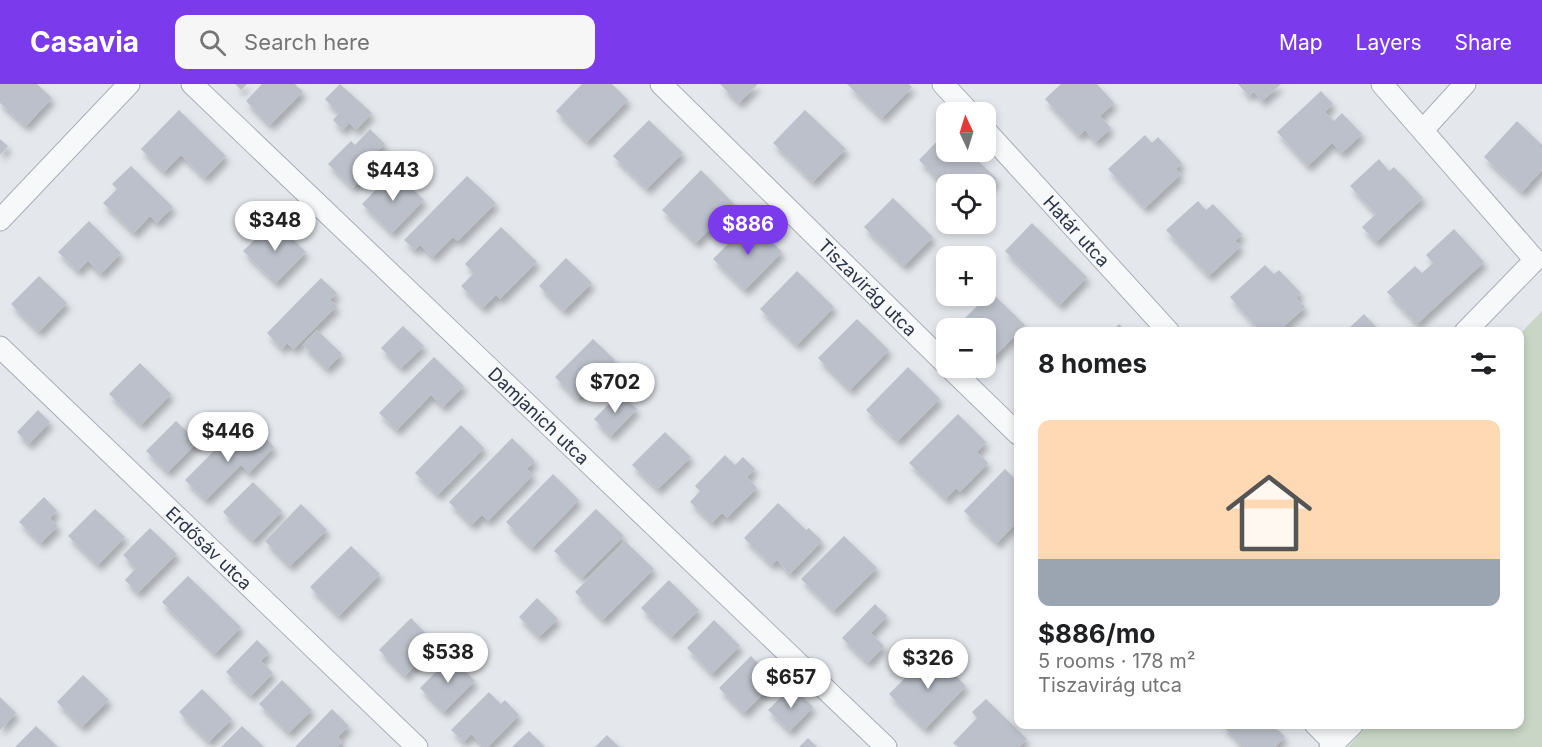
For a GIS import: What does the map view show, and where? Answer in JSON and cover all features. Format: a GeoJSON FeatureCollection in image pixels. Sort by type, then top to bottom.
{"type":"FeatureCollection","features":[{"type":"Feature","properties":{"kind":"street"},"geometry":{"type":"LineString","coordinates":[[0,220],[129,84]]}},
{"type":"Feature","properties":{"kind":"street","name":"Damjanich utca"},"geometry":{"type":"LineString","coordinates":[[192,84],[886,747]]}},
{"type":"Feature","properties":{"kind":"street","name":"Tiszavirág utca"},"geometry":{"type":"LineString","coordinates":[[661,84],[936,354]]}},
{"type":"Feature","properties":{"kind":"street"},"geometry":{"type":"LineString","coordinates":[[943,84],[960,102]]}},
{"type":"Feature","properties":{"kind":"street"},"geometry":{"type":"LineString","coordinates":[[1382,84],[1535,260],[1470,327]]}},
{"type":"Feature","properties":{"kind":"street"},"geometry":{"type":"LineString","coordinates":[[1423,130],[1465,84]]}},
{"type":"Feature","properties":{"kind":"street","name":"Határ utca"},"geometry":{"type":"LineString","coordinates":[[996,142],[1164,327]]}},
{"type":"Feature","properties":{"kind":"street","name":"Erdősáv utca"},"geometry":{"type":"LineString","coordinates":[[0,347],[417,747]]}},
{"type":"Feature","properties":{"kind":"street"},"geometry":{"type":"LineString","coordinates":[[960,378],[1014,430]]}},
{"type":"Feature","properties":{"kind":"street"},"geometry":{"type":"LineString","coordinates":[[1319,729],[1332,745],[1348,729]]}},
{"type":"Feature","properties":{"kind":"green space"},"geometry":{"type":"Polygon","coordinates":[[[1542,311],[1542,747],[1348,747],[1364,729],[1524,729],[1524,330],[1542,311]]]}},
{"type":"Feature","properties":{"kind":"building"},"geometry":{"type":"Polygon","coordinates":[[[0,84],[37,84],[52,98],[26,126],[0,103],[0,84]]]}},
{"type":"Feature","properties":{"kind":"building"},"geometry":{"type":"Polygon","coordinates":[[[235,84],[247,84],[241,90],[235,84]]]}},
{"type":"Feature","properties":{"kind":"building"},"geometry":{"type":"Polygon","coordinates":[[[262,84],[295,84],[303,92],[270,125],[246,101],[262,84]]]}},
{"type":"Feature","properties":{"kind":"building"},"geometry":{"type":"Polygon","coordinates":[[[340,84],[372,113],[356,130],[349,123],[343,130],[333,120],[339,113],[325,99],[340,84]]]}},
{"type":"Feature","properties":{"kind":"building"},"geometry":{"type":"Polygon","coordinates":[[[582,84],[612,84],[628,100],[587,142],[556,111],[582,84]]]}},
{"type":"Feature","properties":{"kind":"building"},"geometry":{"type":"Polygon","coordinates":[[[720,84],[758,84],[739,103],[720,84]]]}},
{"type":"Feature","properties":{"kind":"building"},"geometry":{"type":"Polygon","coordinates":[[[847,84],[909,84],[912,87],[882,118],[847,84]]]}},
{"type":"Feature","properties":{"kind":"building"},"geometry":{"type":"Polygon","coordinates":[[[1061,84],[1097,84],[1114,103],[1100,116],[1111,128],[1096,142],[1085,130],[1079,136],[1045,99],[1061,84]]]}},
{"type":"Feature","properties":{"kind":"building"},"geometry":{"type":"Polygon","coordinates":[[[1238,84],[1281,84],[1262,101],[1254,91],[1249,96],[1238,84]]]}},
{"type":"Feature","properties":{"kind":"building"},"geometry":{"type":"Polygon","coordinates":[[[1321,91],[1333,104],[1325,112],[1334,121],[1342,113],[1362,134],[1342,153],[1332,143],[1308,166],[1277,132],[1321,91]]]}},
{"type":"Feature","properties":{"kind":"building"},"geometry":{"type":"Polygon","coordinates":[[[179,110],[226,156],[205,178],[181,155],[164,172],[141,149],[179,110]]]}},
{"type":"Feature","properties":{"kind":"building"},"geometry":{"type":"Polygon","coordinates":[[[805,110],[846,149],[813,182],[773,143],[805,110]]]}},
{"type":"Feature","properties":{"kind":"building"},"geometry":{"type":"Polygon","coordinates":[[[649,120],[683,153],[647,189],[613,156],[649,120]]]}},
{"type":"Feature","properties":{"kind":"building"},"geometry":{"type":"Polygon","coordinates":[[[1517,121],[1542,145],[1542,170],[1522,192],[1484,157],[1517,121]]]}},
{"type":"Feature","properties":{"kind":"building"},"geometry":{"type":"Polygon","coordinates":[[[370,129],[385,144],[370,159],[376,165],[353,188],[328,164],[351,141],[355,145],[370,129]]]}},
{"type":"Feature","properties":{"kind":"building"},"geometry":{"type":"Polygon","coordinates":[[[1145,135],[1152,143],[1158,137],[1182,163],[1176,169],[1181,174],[1145,208],[1108,169],[1145,135]]]}},
{"type":"Feature","properties":{"kind":"building"},"geometry":{"type":"Polygon","coordinates":[[[0,139],[8,146],[0,155],[0,139]]]}},
{"type":"Feature","properties":{"kind":"building"},"geometry":{"type":"Polygon","coordinates":[[[936,142],[936,162],[979,162],[992,174],[936,174],[936,177],[919,160],[936,142]]]}},
{"type":"Feature","properties":{"kind":"building"},"geometry":{"type":"Polygon","coordinates":[[[1379,159],[1389,171],[1394,167],[1423,198],[1376,242],[1362,227],[1376,214],[1350,186],[1379,159]]]}},
{"type":"Feature","properties":{"kind":"building"},"geometry":{"type":"Polygon","coordinates":[[[131,166],[173,207],[157,223],[150,216],[134,233],[103,203],[117,189],[112,184],[131,166]]]}},
{"type":"Feature","properties":{"kind":"building"},"geometry":{"type":"Polygon","coordinates":[[[701,170],[734,204],[696,243],[662,210],[701,170]]]}},
{"type":"Feature","properties":{"kind":"building"},"geometry":{"type":"Polygon","coordinates":[[[394,171],[424,200],[392,233],[362,204],[394,171]]]}},
{"type":"Feature","properties":{"kind":"building"},"geometry":{"type":"Polygon","coordinates":[[[467,176],[496,203],[458,241],[453,237],[433,257],[420,245],[415,250],[404,240],[467,176]]]}},
{"type":"Feature","properties":{"kind":"building"},"geometry":{"type":"Polygon","coordinates":[[[893,198],[933,237],[904,266],[864,227],[893,198]]]}},
{"type":"Feature","properties":{"kind":"building"},"geometry":{"type":"Polygon","coordinates":[[[1198,201],[1206,210],[1213,204],[1242,234],[1235,241],[1241,246],[1209,276],[1166,230],[1198,201]]]}},
{"type":"Feature","properties":{"kind":"building"},"geometry":{"type":"Polygon","coordinates":[[[89,221],[121,253],[101,274],[88,261],[78,271],[58,252],[89,221]]]}},
{"type":"Feature","properties":{"kind":"building"},"geometry":{"type":"Polygon","coordinates":[[[274,221],[306,252],[276,283],[243,251],[274,221]]]}},
{"type":"Feature","properties":{"kind":"building"},"geometry":{"type":"Polygon","coordinates":[[[751,221],[782,252],[745,290],[713,259],[751,221]]]}},
{"type":"Feature","properties":{"kind":"building"},"geometry":{"type":"Polygon","coordinates":[[[1032,223],[1087,277],[1060,305],[1005,251],[1032,223]]]}},
{"type":"Feature","properties":{"kind":"building"},"geometry":{"type":"Polygon","coordinates":[[[501,227],[537,262],[500,299],[496,295],[483,308],[461,286],[474,273],[465,264],[501,227]]]}},
{"type":"Feature","properties":{"kind":"building"},"geometry":{"type":"Polygon","coordinates":[[[1454,229],[1484,262],[1417,324],[1387,292],[1415,266],[1422,273],[1433,263],[1426,255],[1454,229]]]}},
{"type":"Feature","properties":{"kind":"building"},"geometry":{"type":"Polygon","coordinates":[[[566,258],[592,283],[564,311],[539,286],[566,258]]]}},
{"type":"Feature","properties":{"kind":"building"},"geometry":{"type":"Polygon","coordinates":[[[1265,265],[1274,274],[1279,270],[1301,293],[1296,298],[1305,307],[1283,327],[1257,327],[1230,297],[1265,265]]]}},
{"type":"Feature","properties":{"kind":"building"},"geometry":{"type":"Polygon","coordinates":[[[797,271],[834,307],[797,345],[760,309],[797,271]]]}},
{"type":"Feature","properties":{"kind":"building"},"geometry":{"type":"Polygon","coordinates":[[[39,276],[67,303],[39,332],[11,304],[39,276]]]}},
{"type":"Feature","properties":{"kind":"building"},"geometry":{"type":"Polygon","coordinates":[[[321,278],[337,293],[330,300],[337,306],[294,349],[287,343],[282,349],[267,333],[321,278]]]}},
{"type":"Feature","properties":{"kind":"building"},"geometry":{"type":"Polygon","coordinates":[[[996,297],[1025,325],[1014,327],[1014,336],[996,355],[996,318],[965,318],[977,306],[996,306],[996,297]]]}},
{"type":"Feature","properties":{"kind":"building"},"geometry":{"type":"Polygon","coordinates":[[[1364,314],[1376,327],[1350,327],[1364,314]]]}},
{"type":"Feature","properties":{"kind":"building"},"geometry":{"type":"Polygon","coordinates":[[[857,319],[889,350],[850,390],[818,358],[857,319]]]}},
{"type":"Feature","properties":{"kind":"building"},"geometry":{"type":"Polygon","coordinates":[[[403,326],[424,346],[401,368],[381,348],[403,326]]]}},
{"type":"Feature","properties":{"kind":"building"},"geometry":{"type":"Polygon","coordinates":[[[317,330],[342,354],[327,369],[303,345],[317,330]]]}},
{"type":"Feature","properties":{"kind":"building"},"geometry":{"type":"Polygon","coordinates":[[[593,339],[615,360],[577,399],[555,377],[593,339]]]}},
{"type":"Feature","properties":{"kind":"building"},"geometry":{"type":"Polygon","coordinates":[[[434,357],[464,386],[443,407],[431,395],[397,430],[379,413],[434,357]]]}},
{"type":"Feature","properties":{"kind":"building"},"geometry":{"type":"Polygon","coordinates":[[[140,363],[171,394],[141,425],[109,394],[140,363]]]}},
{"type":"Feature","properties":{"kind":"building"},"geometry":{"type":"Polygon","coordinates":[[[908,367],[940,399],[898,441],[866,410],[908,367]]]}},
{"type":"Feature","properties":{"kind":"building"},"geometry":{"type":"Polygon","coordinates":[[[620,393],[637,409],[611,436],[594,419],[620,393]]]}},
{"type":"Feature","properties":{"kind":"building"},"geometry":{"type":"Polygon","coordinates":[[[38,410],[50,422],[29,444],[17,432],[38,410]]]}},
{"type":"Feature","properties":{"kind":"building"},"geometry":{"type":"Polygon","coordinates":[[[958,414],[986,442],[977,452],[988,463],[960,492],[956,488],[946,499],[909,463],[958,414]]]}},
{"type":"Feature","properties":{"kind":"building"},"geometry":{"type":"Polygon","coordinates":[[[176,421],[198,442],[168,472],[146,451],[176,421]]]}},
{"type":"Feature","properties":{"kind":"building"},"geometry":{"type":"Polygon","coordinates":[[[461,425],[484,448],[438,495],[415,473],[461,425]]]}},
{"type":"Feature","properties":{"kind":"building"},"geometry":{"type":"Polygon","coordinates":[[[256,429],[274,447],[249,473],[241,465],[206,500],[185,480],[227,438],[238,449],[256,429]]]}},
{"type":"Feature","properties":{"kind":"building"},"geometry":{"type":"Polygon","coordinates":[[[665,432],[691,457],[658,489],[632,465],[665,432]]]}},
{"type":"Feature","properties":{"kind":"building"},"geometry":{"type":"Polygon","coordinates":[[[512,438],[535,461],[527,469],[533,475],[488,521],[482,515],[472,525],[449,502],[512,438]]]}},
{"type":"Feature","properties":{"kind":"building"},"geometry":{"type":"Polygon","coordinates":[[[725,455],[735,465],[743,457],[755,469],[747,477],[757,488],[727,518],[722,513],[712,523],[690,502],[700,491],[695,486],[725,455]]]}},
{"type":"Feature","properties":{"kind":"building"},"geometry":{"type":"Polygon","coordinates":[[[1005,469],[1014,478],[1014,525],[997,543],[964,511],[1005,469]]]}},
{"type":"Feature","properties":{"kind":"building"},"geometry":{"type":"Polygon","coordinates":[[[553,474],[579,500],[532,548],[506,522],[553,474]]]}},
{"type":"Feature","properties":{"kind":"building"},"geometry":{"type":"Polygon","coordinates":[[[253,482],[282,511],[253,541],[223,512],[253,482]]]}},
{"type":"Feature","properties":{"kind":"building"},"geometry":{"type":"Polygon","coordinates":[[[44,497],[57,511],[50,518],[58,526],[41,543],[19,522],[44,497]]]}},
{"type":"Feature","properties":{"kind":"building"},"geometry":{"type":"Polygon","coordinates":[[[778,503],[806,530],[809,528],[822,541],[790,574],[777,560],[772,565],[744,538],[778,503]]]}},
{"type":"Feature","properties":{"kind":"building"},"geometry":{"type":"Polygon","coordinates":[[[301,504],[327,530],[290,566],[265,541],[301,504]]]}},
{"type":"Feature","properties":{"kind":"building"},"geometry":{"type":"Polygon","coordinates":[[[95,509],[125,537],[98,565],[68,536],[95,509]]]}},
{"type":"Feature","properties":{"kind":"building"},"geometry":{"type":"Polygon","coordinates":[[[596,509],[624,536],[582,578],[554,551],[596,509]]]}},
{"type":"Feature","properties":{"kind":"building"},"geometry":{"type":"Polygon","coordinates":[[[150,528],[177,554],[138,593],[125,580],[136,568],[123,555],[150,528]]]}},
{"type":"Feature","properties":{"kind":"building"},"geometry":{"type":"Polygon","coordinates":[[[844,536],[877,568],[834,611],[801,579],[844,536]]]}},
{"type":"Feature","properties":{"kind":"building"},"geometry":{"type":"Polygon","coordinates":[[[625,541],[654,569],[603,620],[575,592],[625,541]]]}},
{"type":"Feature","properties":{"kind":"building"},"geometry":{"type":"Polygon","coordinates":[[[351,546],[380,574],[339,616],[310,587],[351,546]]]}},
{"type":"Feature","properties":{"kind":"building"},"geometry":{"type":"Polygon","coordinates":[[[188,576],[241,627],[215,654],[162,602],[188,576]]]}},
{"type":"Feature","properties":{"kind":"building"},"geometry":{"type":"Polygon","coordinates":[[[669,580],[699,610],[672,637],[641,608],[669,580]]]}},
{"type":"Feature","properties":{"kind":"building"},"geometry":{"type":"Polygon","coordinates":[[[537,598],[558,619],[539,637],[519,617],[537,598]]]}},
{"type":"Feature","properties":{"kind":"building"},"geometry":{"type":"Polygon","coordinates":[[[875,604],[887,616],[871,633],[884,646],[868,663],[842,638],[875,604]]]}},
{"type":"Feature","properties":{"kind":"building"},"geometry":{"type":"Polygon","coordinates":[[[411,618],[436,644],[405,676],[379,650],[411,618]]]}},
{"type":"Feature","properties":{"kind":"building"},"geometry":{"type":"Polygon","coordinates":[[[714,620],[740,646],[712,674],[687,648],[714,620]]]}},
{"type":"Feature","properties":{"kind":"building"},"geometry":{"type":"Polygon","coordinates":[[[257,640],[269,652],[261,661],[273,673],[251,696],[226,672],[257,640]]]}},
{"type":"Feature","properties":{"kind":"building"},"geometry":{"type":"Polygon","coordinates":[[[931,652],[966,686],[925,729],[889,694],[931,652]]]}},
{"type":"Feature","properties":{"kind":"building"},"geometry":{"type":"Polygon","coordinates":[[[751,656],[776,681],[744,713],[719,688],[751,656]]]}},
{"type":"Feature","properties":{"kind":"building"},"geometry":{"type":"Polygon","coordinates":[[[451,657],[475,681],[444,712],[420,688],[451,657]]]}},
{"type":"Feature","properties":{"kind":"building"},"geometry":{"type":"Polygon","coordinates":[[[83,675],[109,700],[82,727],[57,702],[83,675]]]}},
{"type":"Feature","properties":{"kind":"building"},"geometry":{"type":"Polygon","coordinates":[[[282,680],[312,710],[289,733],[259,704],[282,680]]]}},
{"type":"Feature","properties":{"kind":"building"},"geometry":{"type":"Polygon","coordinates":[[[792,686],[813,707],[790,731],[768,710],[792,686]]]}},
{"type":"Feature","properties":{"kind":"building"},"geometry":{"type":"Polygon","coordinates":[[[202,689],[232,719],[209,742],[179,712],[202,689]]]}},
{"type":"Feature","properties":{"kind":"building"},"geometry":{"type":"Polygon","coordinates":[[[489,692],[501,704],[505,700],[519,715],[488,747],[484,747],[471,734],[464,742],[451,730],[489,692]]]}},
{"type":"Feature","properties":{"kind":"building"},"geometry":{"type":"Polygon","coordinates":[[[0,697],[16,713],[0,730],[0,697]]]}},
{"type":"Feature","properties":{"kind":"building"},"geometry":{"type":"Polygon","coordinates":[[[986,699],[1014,726],[1014,729],[1027,739],[1019,747],[958,747],[953,743],[977,718],[972,712],[986,699]]]}},
{"type":"Feature","properties":{"kind":"building"},"geometry":{"type":"Polygon","coordinates":[[[332,709],[349,726],[338,737],[342,742],[337,747],[295,747],[332,709]]]}},
{"type":"Feature","properties":{"kind":"building"},"geometry":{"type":"Polygon","coordinates":[[[36,726],[58,747],[15,747],[36,726]]]}},
{"type":"Feature","properties":{"kind":"building"},"geometry":{"type":"Polygon","coordinates":[[[242,726],[264,747],[221,747],[242,726]]]}},
{"type":"Feature","properties":{"kind":"building"},"geometry":{"type":"Polygon","coordinates":[[[1226,729],[1277,729],[1285,737],[1275,747],[1244,747],[1226,729]]]}},
{"type":"Feature","properties":{"kind":"building"},"geometry":{"type":"Polygon","coordinates":[[[529,731],[545,747],[512,747],[529,731]]]}},
{"type":"Feature","properties":{"kind":"building"},"geometry":{"type":"Polygon","coordinates":[[[607,735],[619,747],[595,747],[607,735]]]}},
{"type":"Feature","properties":{"kind":"building"},"geometry":{"type":"Polygon","coordinates":[[[808,738],[817,747],[799,747],[808,738]]]}}]}
